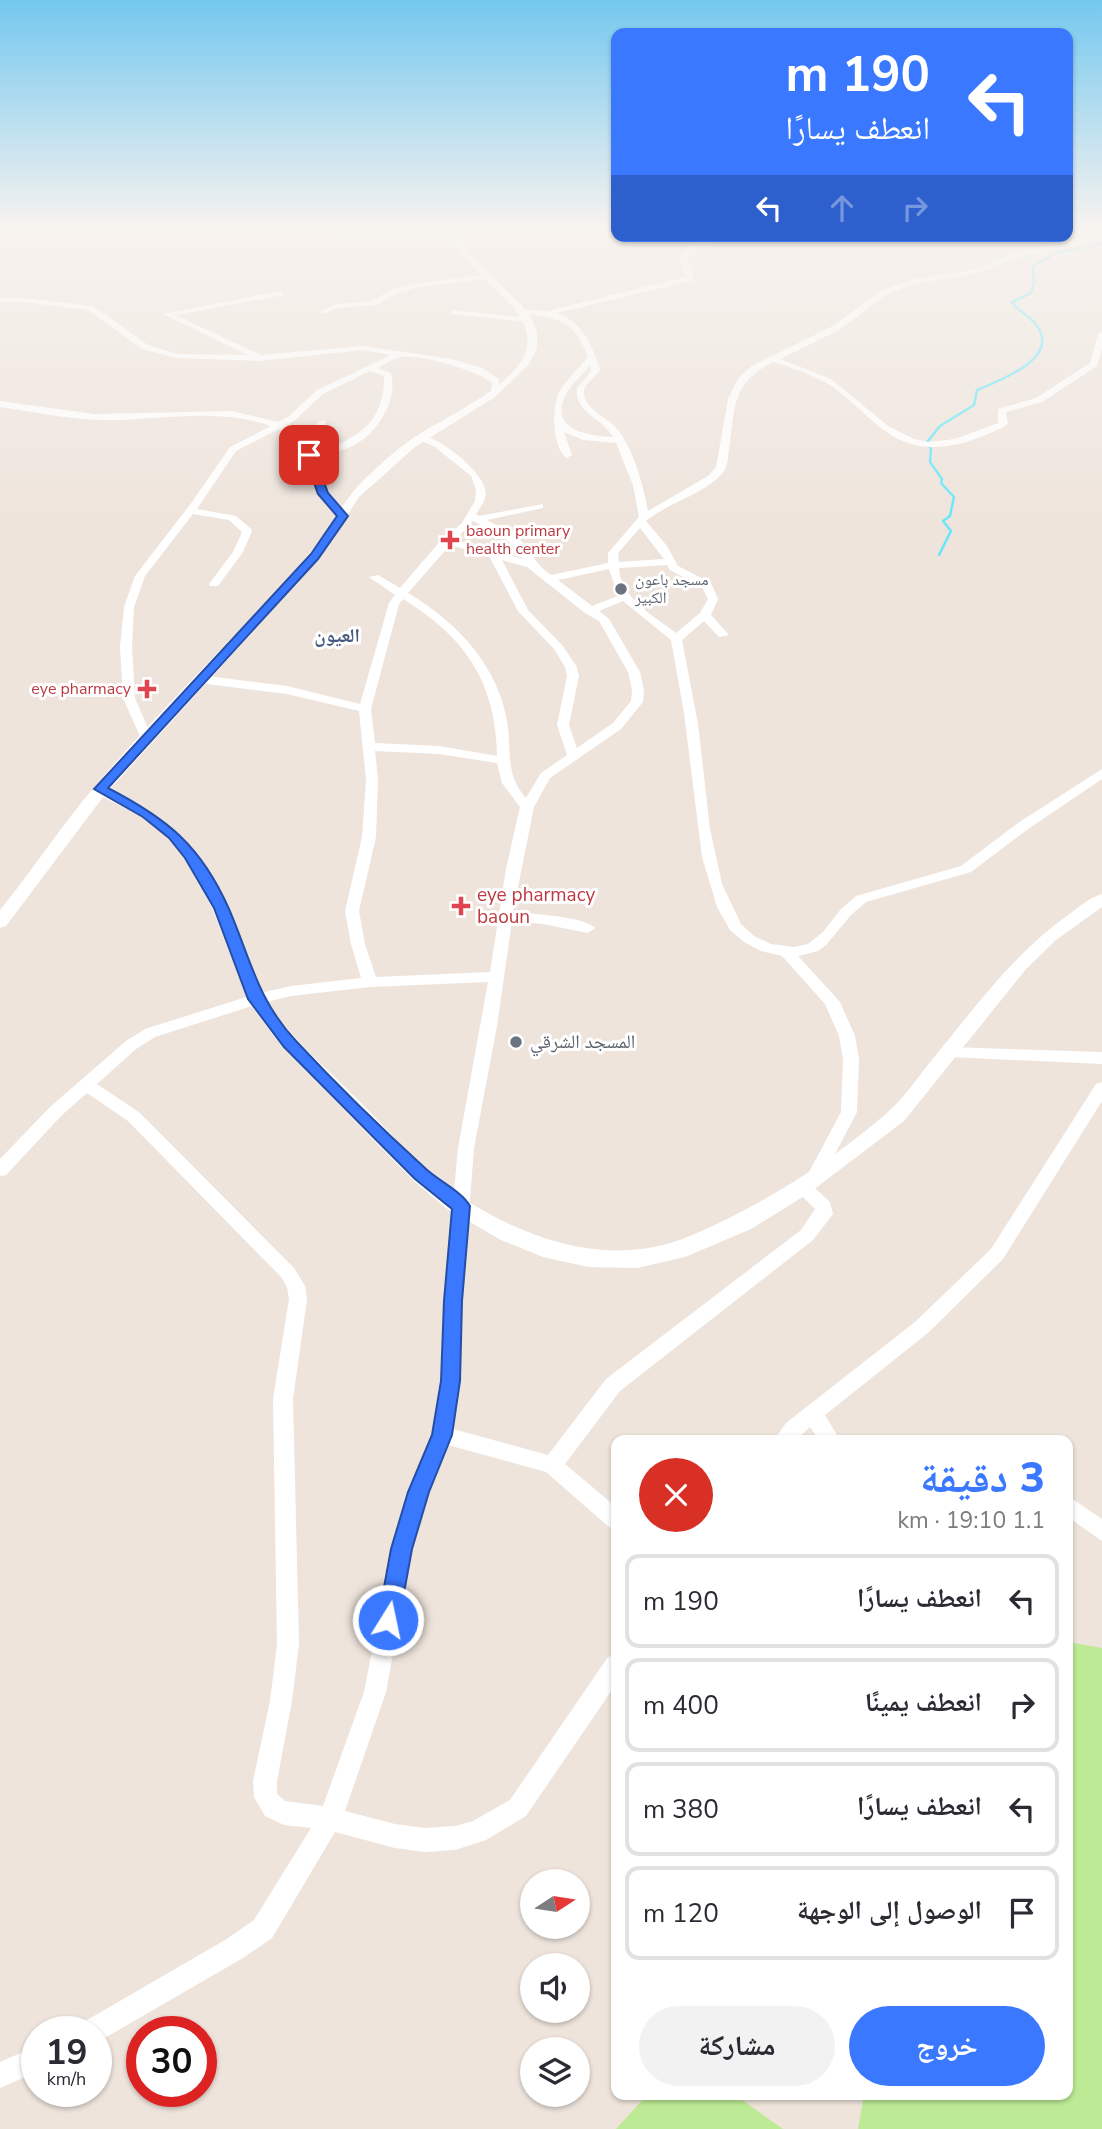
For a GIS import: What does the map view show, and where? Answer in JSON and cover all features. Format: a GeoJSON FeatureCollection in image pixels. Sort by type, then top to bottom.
{"type":"FeatureCollection","features":[{"type":"Feature","properties":{"kind":"street"},"geometry":{"type":"LineString","coordinates":[[117,327],[145,347],[165,354],[204,358],[260,358],[355,348],[436,358],[479,370],[496,381],[494,391]]}},
{"type":"Feature","properties":{"kind":"street"},"geometry":{"type":"LineString","coordinates":[[195,327],[260,358]]}},
{"type":"Feature","properties":{"kind":"street"},"geometry":{"type":"LineString","coordinates":[[0,922],[45,866],[100,789],[314,556],[352,498],[421,437],[448,423],[516,373],[528,358],[533,341],[529,327]]}},
{"type":"Feature","properties":{"kind":"street"},"geometry":{"type":"LineString","coordinates":[[576,327],[581,330],[596,370],[581,388],[585,406],[616,432],[621,440],[638,485],[642,519],[670,562],[679,572],[707,585],[713,599],[705,615],[676,639]]}},
{"type":"Feature","properties":{"kind":"street"},"geometry":{"type":"LineString","coordinates":[[837,327],[747,373],[732,399],[721,468],[711,478],[642,519],[613,553],[612,565],[616,583],[624,597],[676,639],[692,724],[702,812],[720,895],[734,926],[743,936],[768,948],[788,953],[803,951],[823,942],[849,906],[861,899],[966,869],[1023,826],[1102,773]]}},
{"type":"Feature","properties":{"kind":"street"},"geometry":{"type":"LineString","coordinates":[[770,359],[831,383],[883,430],[920,443],[941,444],[954,443],[1000,425],[1003,423],[1001,411],[1039,400],[1094,364],[1102,334]]}},
{"type":"Feature","properties":{"kind":"street"},"geometry":{"type":"LineString","coordinates":[[146,738],[130,698],[126,647],[129,607],[140,576],[233,449],[278,426],[320,392],[402,353]]}},
{"type":"Feature","properties":{"kind":"street"},"geometry":{"type":"LineString","coordinates":[[567,455],[559,434],[559,409],[563,391],[587,366],[590,358]]}},
{"type":"Feature","properties":{"kind":"street"},"geometry":{"type":"LineString","coordinates":[[309,455],[351,443],[371,426],[387,399],[389,379],[386,374],[369,368]]}},
{"type":"Feature","properties":{"kind":"street"},"geometry":{"type":"LineString","coordinates":[[0,404],[96,416],[209,411],[252,418],[278,426],[302,438],[323,494],[342,516]]}},
{"type":"Feature","properties":{"kind":"street"},"geometry":{"type":"LineString","coordinates":[[560,421],[567,431],[576,435],[621,440]]}},
{"type":"Feature","properties":{"kind":"street"},"geometry":{"type":"LineString","coordinates":[[302,438],[323,423]]}},
{"type":"Feature","properties":{"kind":"street"},"geometry":{"type":"LineString","coordinates":[[370,982],[358,944],[352,911],[369,837],[371,747],[365,709],[388,622],[401,592],[467,524],[480,501],[481,490],[475,475],[444,450],[421,437]]}},
{"type":"Feature","properties":{"kind":"street"},"geometry":{"type":"LineString","coordinates":[[473,517],[540,506]]}},
{"type":"Feature","properties":{"kind":"street"},"geometry":{"type":"LineString","coordinates":[[190,511],[232,518],[247,531],[238,552],[214,584]]}},
{"type":"Feature","properties":{"kind":"street"},"geometry":{"type":"LineString","coordinates":[[473,517],[512,537],[521,546],[531,565]]}},
{"type":"Feature","properties":{"kind":"street"},"geometry":{"type":"LineString","coordinates":[[112,2020],[234,1949],[262,1929],[330,1819],[375,1692],[402,1549],[419,1492],[442,1435],[450,1381],[453,1301],[466,1148],[527,807],[545,776],[627,717],[638,702],[636,680],[629,661],[603,619],[589,611],[552,578],[531,565],[449,541]]}},
{"type":"Feature","properties":{"kind":"street"},"geometry":{"type":"LineString","coordinates":[[491,552],[523,611],[558,647],[571,667],[573,676],[563,724],[574,757]]}},
{"type":"Feature","properties":{"kind":"street"},"geometry":{"type":"LineString","coordinates":[[552,578],[612,565],[670,562]]}},
{"type":"Feature","properties":{"kind":"street"},"geometry":{"type":"LineString","coordinates":[[374,577],[401,592],[459,634],[478,663],[497,701],[501,715],[501,761],[510,789],[527,807]]}},
{"type":"Feature","properties":{"kind":"street"},"geometry":{"type":"LineString","coordinates":[[589,611],[624,597]]}},
{"type":"Feature","properties":{"kind":"street"},"geometry":{"type":"LineString","coordinates":[[705,615],[723,635]]}},
{"type":"Feature","properties":{"kind":"street"},"geometry":{"type":"LineString","coordinates":[[200,679],[287,690],[365,709]]}},
{"type":"Feature","properties":{"kind":"street"},"geometry":{"type":"LineString","coordinates":[[371,747],[439,750],[501,761]]}},
{"type":"Feature","properties":{"kind":"street"},"geometry":{"type":"LineString","coordinates":[[100,789],[160,822],[191,856],[221,908],[256,999],[289,1044],[421,1175],[461,1206],[509,1234],[569,1255],[619,1260],[654,1257],[711,1239],[743,1223],[809,1180],[897,1116],[1020,965],[1050,936],[1102,899]]}},
{"type":"Feature","properties":{"kind":"street"},"geometry":{"type":"LineString","coordinates":[[506,916],[543,919],[588,928]]}},
{"type":"Feature","properties":{"kind":"street"},"geometry":{"type":"LineString","coordinates":[[788,953],[832,1002],[847,1036],[851,1059],[849,1112],[809,1180]]}},
{"type":"Feature","properties":{"kind":"street"},"geometry":{"type":"LineString","coordinates":[[0,1170],[56,1111],[131,1045],[149,1033],[256,999],[312,988],[370,982],[496,977]]}},
{"type":"Feature","properties":{"kind":"street"},"geometry":{"type":"LineString","coordinates":[[949,1052],[1102,1058]]}},
{"type":"Feature","properties":{"kind":"street"},"geometry":{"type":"LineString","coordinates":[[86,1084],[134,1117],[279,1263],[296,1286],[297,1316],[283,1399],[288,1644],[281,1701],[265,1782],[265,1797],[273,1808],[284,1813],[330,1819],[395,1836],[425,1840],[455,1838],[498,1822],[519,1808],[611,1672]]}},
{"type":"Feature","properties":{"kind":"street"},"geometry":{"type":"LineString","coordinates":[[788,1435],[922,1327],[998,1254],[1102,1088]]}},
{"type":"Feature","properties":{"kind":"street"},"geometry":{"type":"LineString","coordinates":[[552,1465],[613,1385],[807,1235],[824,1214],[824,1206],[809,1180]]}},
{"type":"Feature","properties":{"kind":"street"},"geometry":{"type":"LineString","coordinates":[[813,1414],[827,1435]]}},
{"type":"Feature","properties":{"kind":"street"},"geometry":{"type":"LineString","coordinates":[[442,1435],[552,1465],[611,1516]]}},
{"type":"Feature","properties":{"kind":"street"},"geometry":{"type":"LineString","coordinates":[[1073,1509],[1102,1531]]}},
{"type":"Feature","properties":{"kind":"street"},"geometry":{"type":"LineString","coordinates":[[0,2075],[21,2066]]}},
{"type":"Feature","properties":{"kind":"green space"},"geometry":{"type":"Polygon","coordinates":[[[1073,1643],[1102,1648],[1102,2129],[858,2129],[863,2100],[1073,2100],[1073,1643]]]}},
{"type":"Feature","properties":{"kind":"green space"},"geometry":{"type":"Polygon","coordinates":[[[642,2100],[742,2100],[783,2129],[616,2129],[642,2100]]]}},
{"type":"Feature","properties":{"kind":"waterway"},"geometry":{"type":"LineString","coordinates":[[939,555],[951,531],[943,521],[950,516],[954,497],[941,483],[942,479],[930,462],[931,449],[927,442],[940,426],[974,405],[977,390],[1011,375],[1033,360],[1040,350],[1042,340],[1038,327]]}},
{"type":"Feature","properties":{"kind":"place","name":"baoun primary health center"},"geometry":{"type":"Point","coordinates":[450,540]}},
{"type":"Feature","properties":{"kind":"place","name":"مسجد باعون الكبير"},"geometry":{"type":"Point","coordinates":[621,589]}},
{"type":"Feature","properties":{"kind":"place","name":"eye pharmacy"},"geometry":{"type":"Point","coordinates":[147,689]}},
{"type":"Feature","properties":{"kind":"place","name":"eye pharmacy baoun"},"geometry":{"type":"Point","coordinates":[461,906]}},
{"type":"Feature","properties":{"kind":"place","name":"المسجد الشرقي"},"geometry":{"type":"Point","coordinates":[516,1042]}},
{"type":"Feature","properties":{"kind":"district","name":"العيون"},"geometry":{"type":"Point","coordinates":[337,636]}},
{"type":"Feature","properties":{"kind":"route"},"geometry":{"type":"LineString","coordinates":[[309,455],[323,494],[342,516],[314,556],[100,789],[148,814],[174,835],[191,856],[221,908],[256,999],[289,1044],[421,1175],[461,1206],[450,1381],[442,1435],[419,1492],[402,1549],[388,1620]]}}]}
